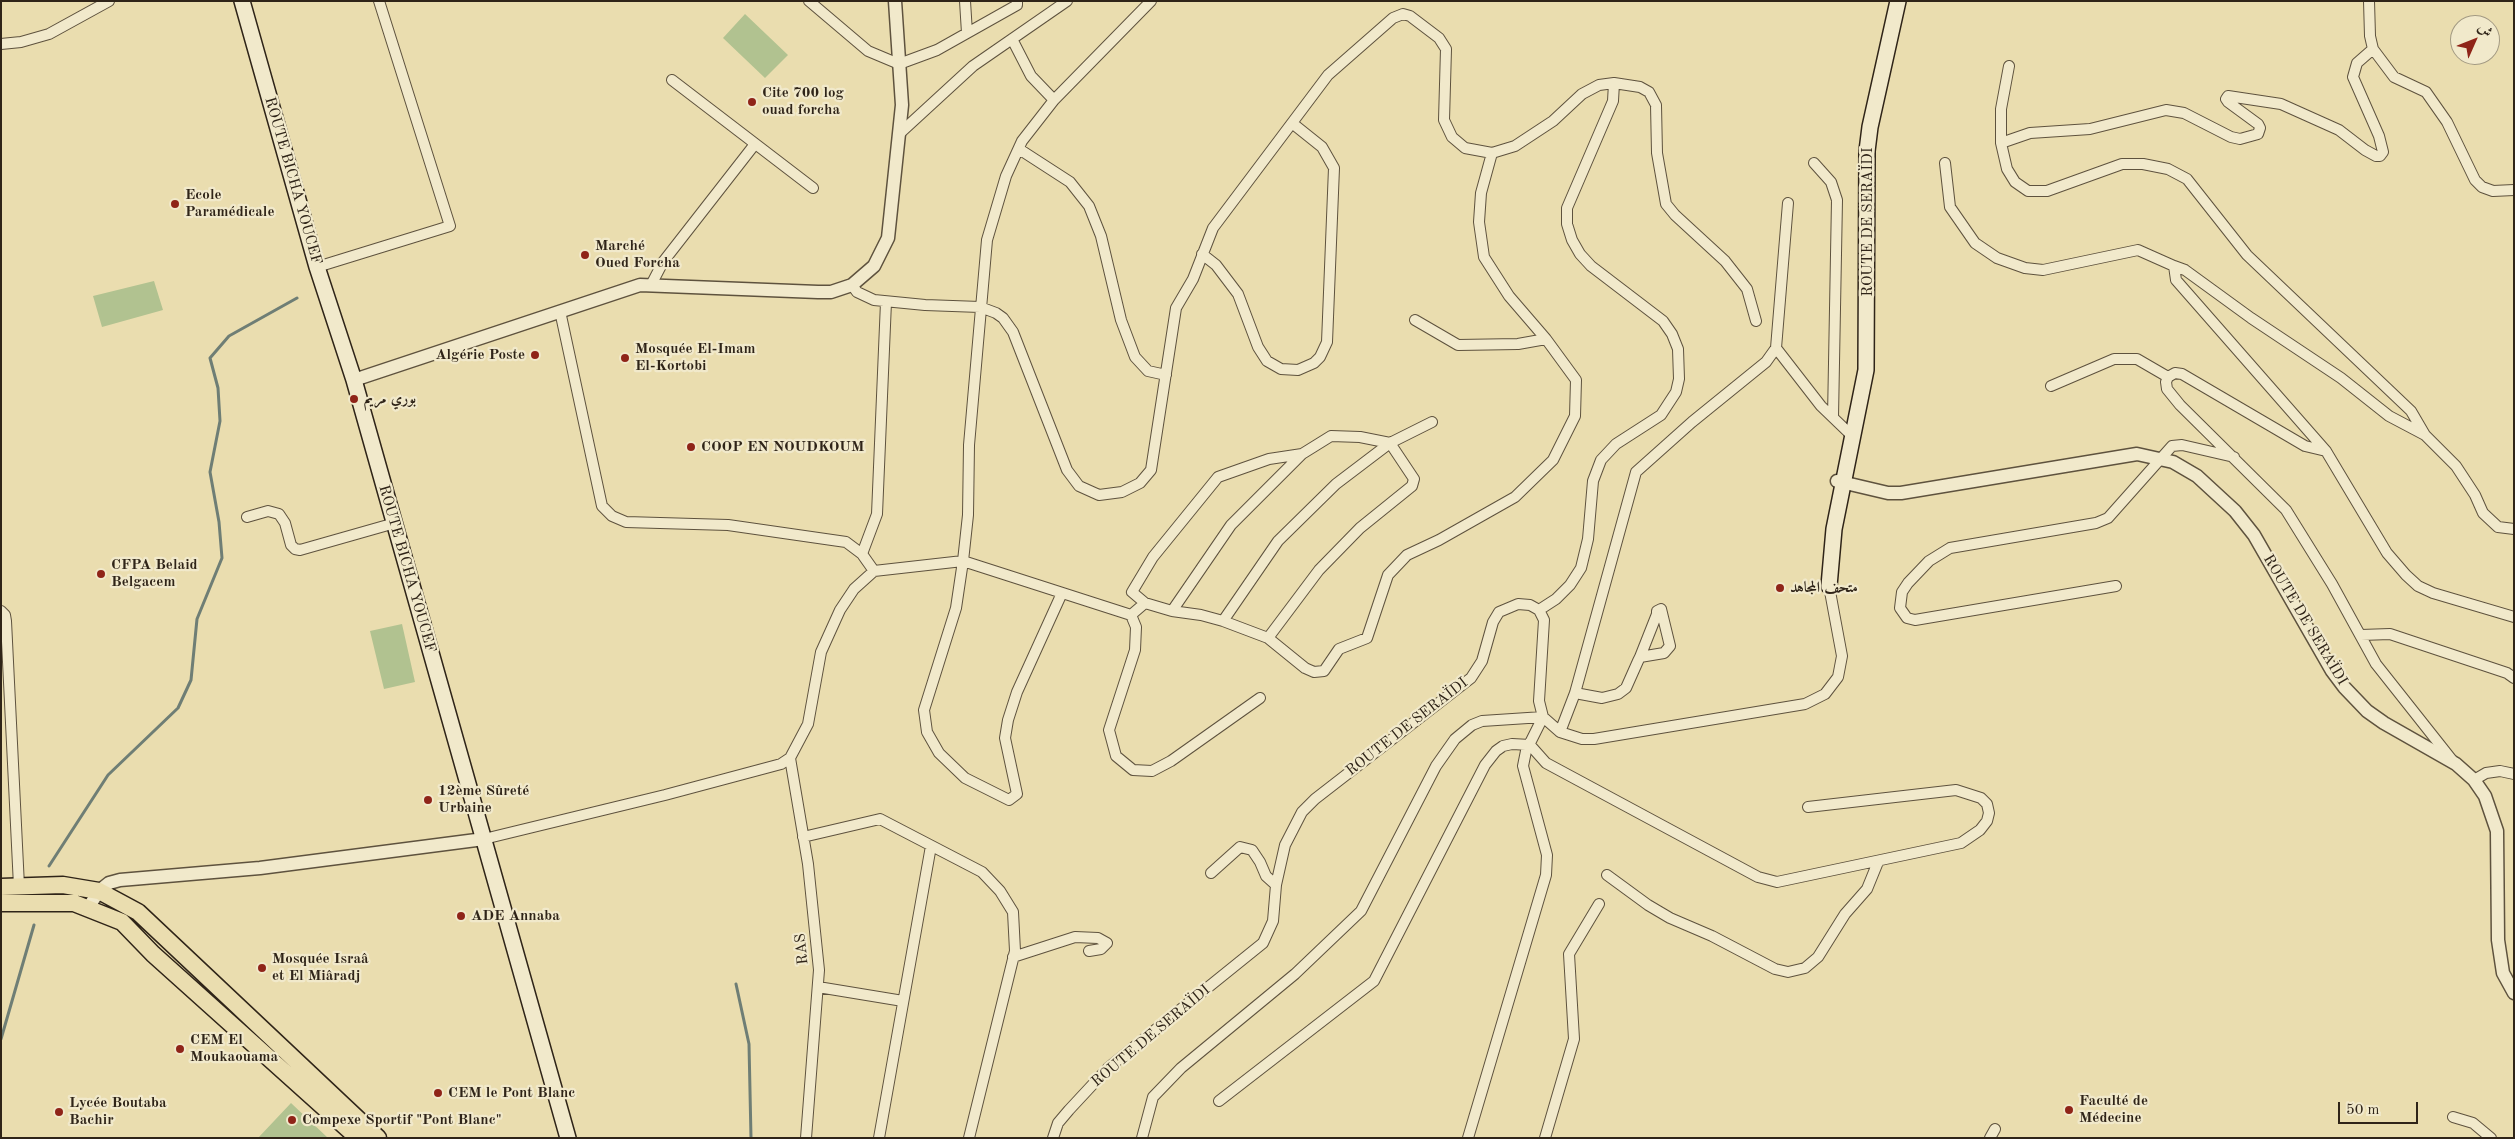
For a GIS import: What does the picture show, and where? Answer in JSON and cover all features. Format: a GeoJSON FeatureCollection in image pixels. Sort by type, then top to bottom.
{"type":"FeatureCollection","features":[{"type":"Feature","properties":{"kind":"main road","name":"ROUTE BICHA YOUCEF"},"geometry":{"type":"LineString","coordinates":[[242,1],[316,266],[354,380],[568,1138]]}},
{"type":"Feature","properties":{"kind":"main road","name":"ROUTE DE SERAÏDI"},"geometry":{"type":"LineString","coordinates":[[1829,586],[1825,544],[1864,381],[1866,356],[1867,151],[1870,127],[1898,1]]}},
{"type":"Feature","properties":{"kind":"main road","name":"ROUTE DE SERAÏDI"},"geometry":{"type":"LineString","coordinates":[[1840,485],[1848,432],[1866,356]]}},
{"type":"Feature","properties":{"kind":"main road"},"geometry":{"type":"LineString","coordinates":[[1,887],[62,885],[99,890],[138,912],[378,1138]]}},
{"type":"Feature","properties":{"kind":"main road"},"geometry":{"type":"LineString","coordinates":[[1,903],[74,902],[122,922],[153,954],[358,1138]]}},
{"type":"Feature","properties":{"kind":"street"},"geometry":{"type":"LineString","coordinates":[[1,44],[21,42],[49,34],[109,1]]}},
{"type":"Feature","properties":{"kind":"street"},"geometry":{"type":"LineString","coordinates":[[316,266],[450,226],[379,1]]}},
{"type":"Feature","properties":{"kind":"street"},"geometry":{"type":"LineString","coordinates":[[809,1],[868,51],[899,64],[937,50],[1017,6],[1017,1]]}},
{"type":"Feature","properties":{"kind":"street"},"geometry":{"type":"LineString","coordinates":[[354,380],[632,287],[651,285],[831,292],[852,285],[874,266],[888,238],[902,105],[895,1]]}},
{"type":"Feature","properties":{"kind":"street"},"geometry":{"type":"LineString","coordinates":[[965,1],[967,33]]}},
{"type":"Feature","properties":{"kind":"street"},"geometry":{"type":"LineString","coordinates":[[899,134],[973,66],[1066,1]]}},
{"type":"Feature","properties":{"kind":"street"},"geometry":{"type":"LineString","coordinates":[[1062,593],[1017,692],[1008,720],[1005,738],[1017,794],[1009,800],[965,778],[939,753],[927,732],[924,710],[956,608],[963,561],[968,515],[969,445],[987,240],[1006,176],[1019,149],[1054,100],[1151,1]]}},
{"type":"Feature","properties":{"kind":"street"},"geometry":{"type":"LineString","coordinates":[[2368,3],[2370,36],[2373,50],[2394,77],[2426,92],[2447,122],[2475,180],[2482,188],[2493,191],[2514,190]]}},
{"type":"Feature","properties":{"kind":"street"},"geometry":{"type":"LineString","coordinates":[[852,285],[857,292],[865,297],[886,302],[980,308],[996,313],[1008,325],[1067,470],[1078,486],[1099,495],[1122,492],[1140,483],[1151,470],[1176,308],[1193,279],[1213,228],[1328,75],[1393,18],[1407,15],[1439,38],[1446,49],[1444,120],[1452,137],[1465,148],[1492,153],[1515,146],[1553,121],[1582,94],[1599,84],[1614,83],[1640,87],[1652,95],[1656,105],[1657,152],[1666,204],[1675,216],[1726,261],[1747,289],[1756,321]]}},
{"type":"Feature","properties":{"kind":"street"},"geometry":{"type":"LineString","coordinates":[[1012,39],[1031,76],[1054,100]]}},
{"type":"Feature","properties":{"kind":"street"},"geometry":{"type":"LineString","coordinates":[[2001,143],[2030,133],[2090,129],[2166,110],[2184,113],[2231,137],[2240,139],[2258,134],[2260,128],[2258,124],[2228,102],[2226,99],[2228,96],[2281,104],[2339,130],[2365,150],[2380,156],[2382,152],[2379,136],[2353,78],[2357,63],[2373,50]]}},
{"type":"Feature","properties":{"kind":"street"},"geometry":{"type":"LineString","coordinates":[[2009,66],[2002,109],[2001,143],[2007,169],[2015,182],[2028,191],[2047,191],[2122,164],[2143,164],[2168,169],[2187,179],[2247,255],[2411,411],[2426,435],[2456,466],[2475,495],[2483,512],[2498,527],[2514,529]]}},
{"type":"Feature","properties":{"kind":"street"},"geometry":{"type":"LineString","coordinates":[[672,80],[813,188]]}},
{"type":"Feature","properties":{"kind":"street"},"geometry":{"type":"LineString","coordinates":[[1468,1138],[1548,865],[1547,855],[1524,773],[1524,759],[1542,717],[1539,701],[1544,620],[1539,610],[1563,592],[1581,568],[1588,538],[1593,481],[1601,460],[1616,444],[1661,415],[1676,392],[1679,378],[1678,349],[1672,334],[1663,321],[1591,266],[1576,247],[1567,224],[1567,208],[1614,101],[1614,83]]}},
{"type":"Feature","properties":{"kind":"street"},"geometry":{"type":"LineString","coordinates":[[1202,254],[1222,272],[1238,294],[1258,347],[1267,361],[1274,366],[1290,371],[1306,368],[1320,358],[1326,342],[1334,168],[1322,147],[1292,123]]}},
{"type":"Feature","properties":{"kind":"street"},"geometry":{"type":"LineString","coordinates":[[651,285],[663,262],[755,144]]}},
{"type":"Feature","properties":{"kind":"street"},"geometry":{"type":"LineString","coordinates":[[1019,149],[1070,182],[1089,206],[1101,236],[1121,320],[1135,357],[1148,371],[1166,375]]}},
{"type":"Feature","properties":{"kind":"street"},"geometry":{"type":"LineString","coordinates":[[1302,454],[1269,459],[1218,477],[1153,556],[1132,592],[1145,603],[1172,611],[1201,615],[1223,621],[1268,638],[1305,668],[1314,672],[1324,671],[1339,649],[1367,638],[1388,575],[1407,555],[1439,540],[1515,496],[1553,460],[1575,416],[1576,380],[1546,339],[1509,296],[1484,257],[1479,222],[1481,193],[1492,153]]}},
{"type":"Feature","properties":{"kind":"street"},"geometry":{"type":"LineString","coordinates":[[1814,163],[1831,182],[1837,200],[1833,417]]}},
{"type":"Feature","properties":{"kind":"street"},"geometry":{"type":"LineString","coordinates":[[1945,163],[1950,207],[1975,243],[1997,258],[2025,268],[2043,270],[2138,250],[2185,270],[2251,318],[2341,378],[2389,416],[2426,435]]}},
{"type":"Feature","properties":{"kind":"street"},"geometry":{"type":"LineString","coordinates":[[1560,732],[1575,693],[1636,472],[1766,362],[1776,348],[1788,203]]}},
{"type":"Feature","properties":{"kind":"street"},"geometry":{"type":"LineString","coordinates":[[2174,266],[2176,280],[2326,452],[2387,553],[2418,586],[2433,593],[2514,617]]}},
{"type":"Feature","properties":{"kind":"street"},"geometry":{"type":"LineString","coordinates":[[862,554],[877,514],[886,302]]}},
{"type":"Feature","properties":{"kind":"street"},"geometry":{"type":"LineString","coordinates":[[560,311],[602,506],[612,516],[626,522],[728,524],[846,542],[862,554],[874,571]]}},
{"type":"Feature","properties":{"kind":"street"},"geometry":{"type":"LineString","coordinates":[[1415,320],[1458,345],[1518,344],[1546,339]]}},
{"type":"Feature","properties":{"kind":"street"},"geometry":{"type":"LineString","coordinates":[[1776,348],[1833,417],[1848,432]]}},
{"type":"Feature","properties":{"kind":"street"},"geometry":{"type":"LineString","coordinates":[[2051,386],[2114,359],[2137,359],[2168,377]]}},
{"type":"Feature","properties":{"kind":"street"},"geometry":{"type":"LineString","coordinates":[[2326,452],[2305,446],[2182,374],[2175,373],[2168,377],[2166,382],[2167,389],[2286,510],[2361,635],[2376,664],[2456,764]]}},
{"type":"Feature","properties":{"kind":"street"},"geometry":{"type":"LineString","coordinates":[[1223,621],[1278,541],[1336,484],[1390,443],[1432,422]]}},
{"type":"Feature","properties":{"kind":"street"},"geometry":{"type":"LineString","coordinates":[[1172,611],[1231,525],[1302,454],[1331,436],[1360,437],[1390,443],[1414,479],[1412,486],[1360,528],[1319,570],[1268,638]]}},
{"type":"Feature","properties":{"kind":"street"},"geometry":{"type":"LineString","coordinates":[[2116,586],[1915,620],[1907,618],[1900,608],[1905,588],[1929,561],[1943,551],[1966,544],[2102,521],[2113,514],[2168,449],[2176,445],[2234,457]]}},
{"type":"Feature","properties":{"kind":"street","name":"ROUTE DE SERAÏDI"},"geometry":{"type":"LineString","coordinates":[[1840,485],[1897,500],[1945,491],[1957,485],[2126,454],[2161,458],[2174,462],[2197,476],[2245,522],[2262,547],[2332,671],[2355,699],[2384,723],[2456,764],[2474,780],[2489,804],[2498,831],[2498,940],[2504,972],[2514,994]]}},
{"type":"Feature","properties":{"kind":"street"},"geometry":{"type":"LineString","coordinates":[[247,517],[268,511],[279,514],[285,523],[291,545],[295,549],[300,550],[395,524]]}},
{"type":"Feature","properties":{"kind":"street"},"geometry":{"type":"LineString","coordinates":[[88,908],[99,890],[109,883],[120,880],[260,868],[484,839],[665,796],[781,764],[790,758],[808,724],[821,652],[840,610],[854,589],[874,571],[963,561],[1131,615],[1136,627],[1135,650],[1109,730],[1116,756],[1133,770],[1152,771],[1171,761],[1260,698]]}},
{"type":"Feature","properties":{"kind":"street","name":"ROUTE DE SERAÏDI"},"geometry":{"type":"LineString","coordinates":[[1542,717],[1560,732],[1582,739],[1594,739],[1805,704],[1815,700],[1832,686],[1841,667],[1842,656],[1829,586]]}},
{"type":"Feature","properties":{"kind":"street"},"geometry":{"type":"LineString","coordinates":[[1131,615],[1145,603]]}},
{"type":"Feature","properties":{"kind":"street","name":"ROUTE DE SERAÏDI"},"geometry":{"type":"LineString","coordinates":[[1053,1138],[1058,1123],[1108,1068],[1263,943],[1273,921],[1276,885],[1285,845],[1292,828],[1314,799],[1471,678],[1482,661],[1493,622],[1499,612],[1518,604],[1530,605],[1539,610]]}},
{"type":"Feature","properties":{"kind":"street"},"geometry":{"type":"LineString","coordinates":[[1575,693],[1602,698],[1618,694],[1626,688],[1658,611],[1661,609],[1670,646],[1664,653],[1640,658]]}},
{"type":"Feature","properties":{"kind":"street"},"geometry":{"type":"LineString","coordinates":[[1,611],[5,615],[6,621],[25,886]]}},
{"type":"Feature","properties":{"kind":"street"},"geometry":{"type":"LineString","coordinates":[[2361,635],[2390,634],[2501,671],[2514,678]]}},
{"type":"Feature","properties":{"kind":"street"},"geometry":{"type":"LineString","coordinates":[[1142,1138],[1153,1097],[1182,1068],[1295,974],[1362,911],[1436,766],[1454,739],[1472,725],[1482,721],[1542,717]]}},
{"type":"Feature","properties":{"kind":"street"},"geometry":{"type":"LineString","coordinates":[[1219,1101],[1374,981],[1489,757],[1503,746],[1512,744],[1530,745],[1546,763],[1758,877],[1777,882],[1878,862],[1961,842],[1971,838],[1987,821],[1989,813],[1987,804],[1978,796],[1956,790],[1808,807]]}},
{"type":"Feature","properties":{"kind":"street","name":"RAS"},"geometry":{"type":"LineString","coordinates":[[790,758],[803,837],[819,970],[806,1138]]}},
{"type":"Feature","properties":{"kind":"street"},"geometry":{"type":"LineString","coordinates":[[2474,780],[2486,773],[2500,771],[2514,774]]}},
{"type":"Feature","properties":{"kind":"street"},"geometry":{"type":"LineString","coordinates":[[803,837],[880,819],[982,872],[1000,891],[1013,912],[1013,957],[969,1138]]}},
{"type":"Feature","properties":{"kind":"street"},"geometry":{"type":"LineString","coordinates":[[879,1138],[931,846]]}},
{"type":"Feature","properties":{"kind":"street"},"geometry":{"type":"LineString","coordinates":[[1211,873],[1240,847],[1252,850],[1266,876],[1276,885]]}},
{"type":"Feature","properties":{"kind":"street"},"geometry":{"type":"LineString","coordinates":[[1607,875],[1648,905],[1670,918],[1775,969],[1788,972],[1805,968],[1818,957],[1844,914],[1867,889],[1878,862]]}},
{"type":"Feature","properties":{"kind":"street"},"geometry":{"type":"LineString","coordinates":[[1545,1138],[1574,1039],[1569,954],[1600,904]]}},
{"type":"Feature","properties":{"kind":"street"},"geometry":{"type":"LineString","coordinates":[[1013,957],[1075,937],[1098,938],[1107,943],[1102,949],[1089,951]]}},
{"type":"Feature","properties":{"kind":"street"},"geometry":{"type":"LineString","coordinates":[[818,987],[903,1001]]}},
{"type":"Feature","properties":{"kind":"street"},"geometry":{"type":"LineString","coordinates":[[2453,1117],[2473,1123],[2491,1138]]}},
{"type":"Feature","properties":{"kind":"green space"},"geometry":{"type":"Polygon","coordinates":[[[745,14],[788,55],[765,78],[723,38],[745,14]]]}},
{"type":"Feature","properties":{"kind":"green space"},"geometry":{"type":"Polygon","coordinates":[[[154,281],[163,310],[102,327],[93,296],[154,281]]]}},
{"type":"Feature","properties":{"kind":"green space"},"geometry":{"type":"Polygon","coordinates":[[[402,624],[415,682],[384,689],[370,631],[402,624]]]}},
{"type":"Feature","properties":{"kind":"green space","name":"Compexe Sportif \"Pont Blanc\""},"geometry":{"type":"Polygon","coordinates":[[[291,1103],[328,1138],[258,1138],[291,1103]]]}},
{"type":"Feature","properties":{"kind":"waterway"},"geometry":{"type":"LineString","coordinates":[[49,866],[108,775],[178,708],[191,680],[197,619],[222,558],[219,522],[210,472],[220,421],[218,388],[210,358],[229,336],[297,298]]}},
{"type":"Feature","properties":{"kind":"waterway"},"geometry":{"type":"LineString","coordinates":[[1,1039],[34,925]]}},
{"type":"Feature","properties":{"kind":"waterway"},"geometry":{"type":"LineString","coordinates":[[736,984],[749,1044],[751,1138]]}},
{"type":"Feature","properties":{"kind":"place","name":"Cite 700 log ouad forcha"},"geometry":{"type":"Point","coordinates":[752,102]}},
{"type":"Feature","properties":{"kind":"place","name":"Ecole Paramédicale"},"geometry":{"type":"Point","coordinates":[175,204]}},
{"type":"Feature","properties":{"kind":"place","name":"Marché Oued Forcha"},"geometry":{"type":"Point","coordinates":[585,255]}},
{"type":"Feature","properties":{"kind":"place","name":"Algérie Poste"},"geometry":{"type":"Point","coordinates":[535,355]}},
{"type":"Feature","properties":{"kind":"place","name":"Mosquée El-Imam El-Kortobi"},"geometry":{"type":"Point","coordinates":[625,358]}},
{"type":"Feature","properties":{"kind":"place","name":"بوري مريم"},"geometry":{"type":"Point","coordinates":[354,399]}},
{"type":"Feature","properties":{"kind":"place","name":"COOP EN NOUDKOUM"},"geometry":{"type":"Point","coordinates":[691,447]}},
{"type":"Feature","properties":{"kind":"place","name":"CFPA Belaid Belgacem"},"geometry":{"type":"Point","coordinates":[101,574]}},
{"type":"Feature","properties":{"kind":"place","name":"متحف المجاهد"},"geometry":{"type":"Point","coordinates":[1780,588]}},
{"type":"Feature","properties":{"kind":"place","name":"12ème Sûreté Urbaine"},"geometry":{"type":"Point","coordinates":[428,800]}},
{"type":"Feature","properties":{"kind":"place","name":"ADE Annaba"},"geometry":{"type":"Point","coordinates":[461,916]}},
{"type":"Feature","properties":{"kind":"place","name":"Mosquée Israâ et El Miâradj"},"geometry":{"type":"Point","coordinates":[262,968]}},
{"type":"Feature","properties":{"kind":"place","name":"CEM El Moukaouama"},"geometry":{"type":"Point","coordinates":[180,1049]}},
{"type":"Feature","properties":{"kind":"place","name":"CEM le Pont Blanc"},"geometry":{"type":"Point","coordinates":[438,1093]}},
{"type":"Feature","properties":{"kind":"place","name":"Faculté de Médecine"},"geometry":{"type":"Point","coordinates":[2069,1110]}},
{"type":"Feature","properties":{"kind":"place","name":"Lycée Boutaba Bachir"},"geometry":{"type":"Point","coordinates":[59,1112]}},
{"type":"Feature","properties":{"kind":"place","name":"Compexe Sportif \"Pont Blanc\""},"geometry":{"type":"Point","coordinates":[292,1120]}}]}
